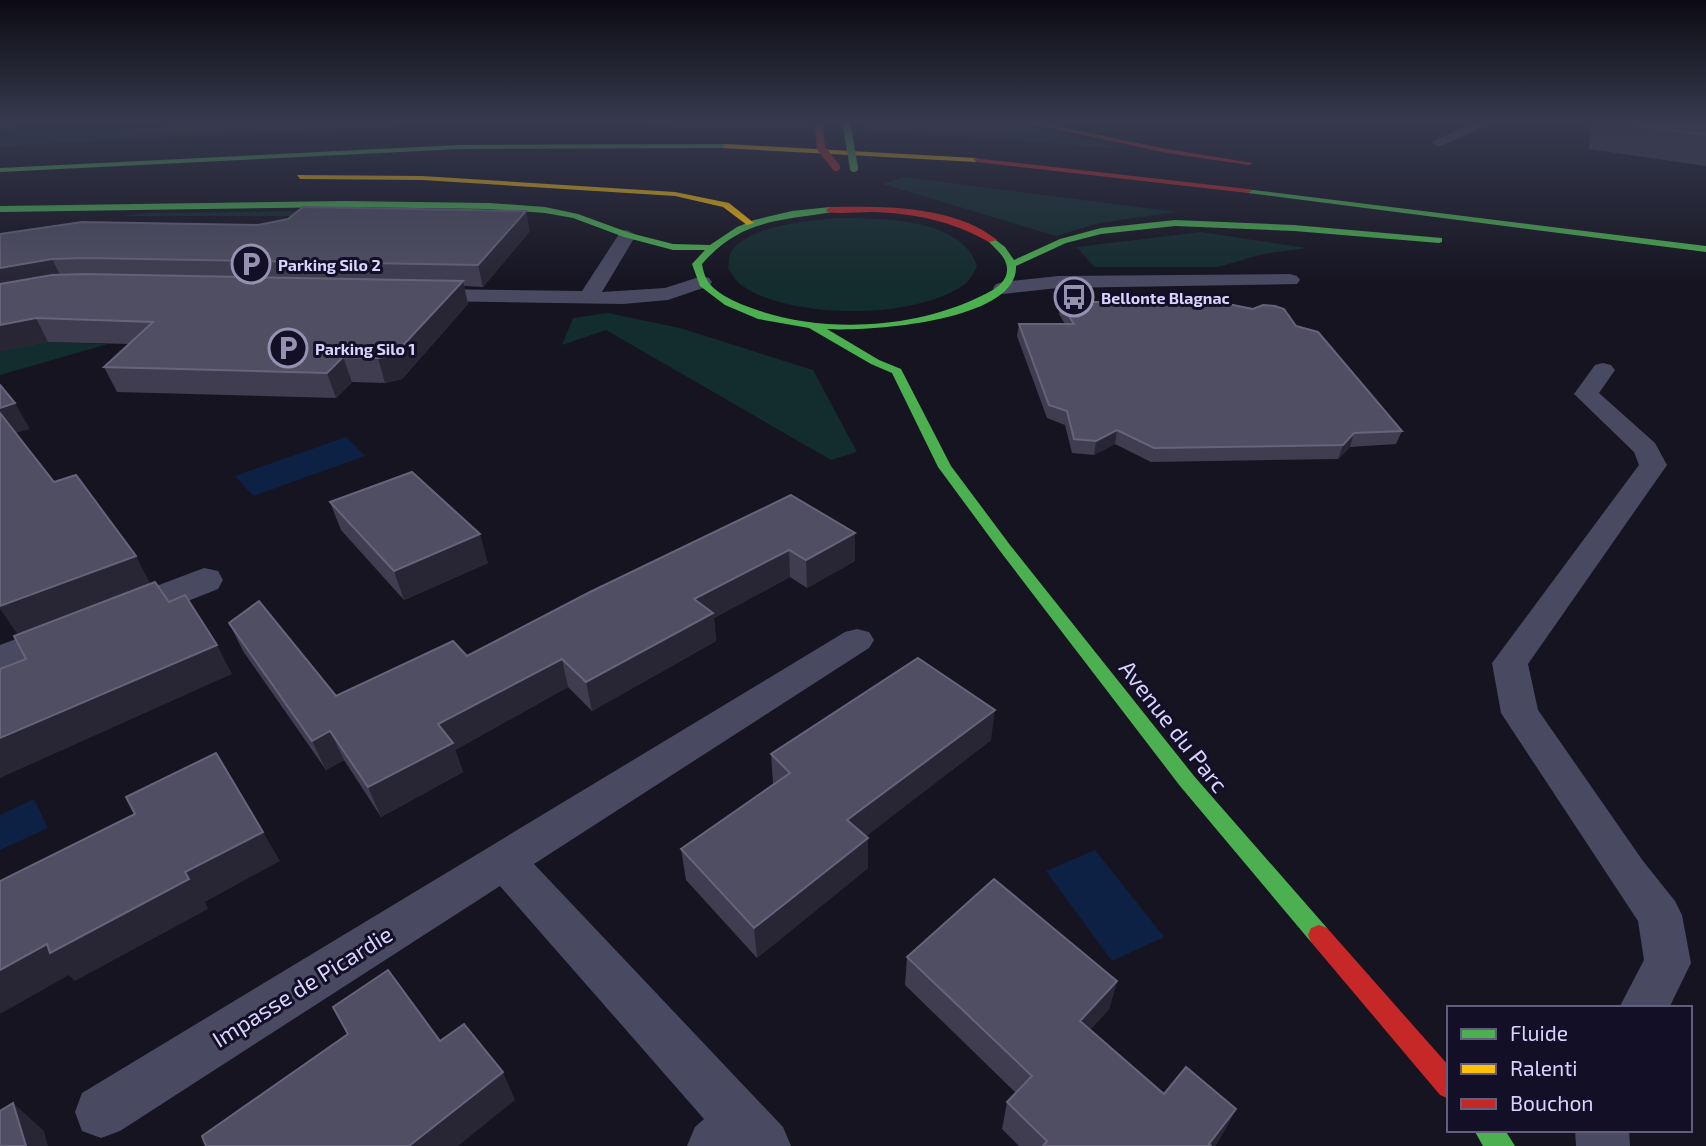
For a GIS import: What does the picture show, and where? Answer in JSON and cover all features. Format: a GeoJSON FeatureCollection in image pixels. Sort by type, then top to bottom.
{"type":"FeatureCollection","features":[{"type":"Feature","properties":{"kind":"main road"},"geometry":{"type":"LineString","coordinates":[[0,181],[185,176]]}},
{"type":"Feature","properties":{"kind":"main road"},"geometry":{"type":"LineString","coordinates":[[811,211],[832,200],[838,180],[836,176]]}},
{"type":"Feature","properties":{"kind":"main road"},"geometry":{"type":"LineString","coordinates":[[858,176],[865,190],[911,213]]}},
{"type":"Feature","properties":{"kind":"main road"},"geometry":{"type":"LineString","coordinates":[[1138,176],[1706,249]]}},
{"type":"Feature","properties":{"kind":"main road"},"geometry":{"type":"LineString","coordinates":[[1251,176],[1706,233]]}},
{"type":"Feature","properties":{"kind":"main road"},"geometry":{"type":"LineString","coordinates":[[286,177],[435,178],[651,191],[711,200],[726,205],[750,223]]}},
{"type":"Feature","properties":{"kind":"main road"},"geometry":{"type":"LineString","coordinates":[[0,209],[465,205],[545,210],[596,222],[627,235],[673,247],[707,247]]}},
{"type":"Feature","properties":{"kind":"main road"},"geometry":{"type":"LineString","coordinates":[[850,209],[911,213],[936,216],[974,228],[1001,244],[1013,264],[1012,276],[1003,288],[977,305],[936,318],[897,325],[855,327],[812,325],[748,310],[723,300],[702,282],[697,264],[707,247],[724,234],[750,223],[811,211],[850,209]]}},
{"type":"Feature","properties":{"kind":"main road"},"geometry":{"type":"LineString","coordinates":[[1013,264],[1063,241],[1101,231],[1175,223],[1294,228],[1461,242]]}},
{"type":"Feature","properties":{"kind":"main road"},"geometry":{"type":"LineString","coordinates":[[1615,254],[1706,262]]}},
{"type":"Feature","properties":{"kind":"main road"},"geometry":{"type":"LineString","coordinates":[[919,335],[936,318]]}},
{"type":"Feature","properties":{"kind":"main road"},"geometry":{"type":"LineString","coordinates":[[812,325],[875,362],[897,371],[912,359]]}},
{"type":"Feature","properties":{"kind":"main road","name":"Avenue du Parc"},"geometry":{"type":"LineString","coordinates":[[897,371],[945,467],[1004,548],[1187,781],[1447,1084]]}},
{"type":"Feature","properties":{"kind":"main road"},"geometry":{"type":"LineString","coordinates":[[1490,1132],[1501,1146]]}},
{"type":"Feature","properties":{"kind":"street"},"geometry":{"type":"LineString","coordinates":[[0,661],[204,580]]}},
{"type":"Feature","properties":{"kind":"lane"},"geometry":{"type":"LineString","coordinates":[[587,299],[627,235]]}},
{"type":"Feature","properties":{"kind":"lane"},"geometry":{"type":"LineString","coordinates":[[1003,288],[1058,282],[1290,280]]}},
{"type":"Feature","properties":{"kind":"lane"},"geometry":{"type":"LineString","coordinates":[[412,295],[587,299],[668,294],[702,282]]}},
{"type":"Feature","properties":{"kind":"lane"},"geometry":{"type":"LineString","coordinates":[[1602,370],[1586,394],[1646,449],[1653,465],[1510,663],[1520,713],[1628,874],[1659,915],[1668,963],[1644,1006]]}},
{"type":"Feature","properties":{"kind":"lane","name":"Impasse de Picardie"},"geometry":{"type":"LineString","coordinates":[[101,1112],[857,640]]}},
{"type":"Feature","properties":{"kind":"lane"},"geometry":{"type":"LineString","coordinates":[[503,860],[740,1138]]}},
{"type":"Feature","properties":{"kind":"green space"},"geometry":{"type":"Polygon","coordinates":[[[903,177],[1177,212],[1099,223],[1056,236],[883,184],[903,177]]]}},
{"type":"Feature","properties":{"kind":"green space"},"geometry":{"type":"Polygon","coordinates":[[[400,210],[332,216],[120,216],[150,213],[400,210]]]}},
{"type":"Feature","properties":{"kind":"green space"},"geometry":{"type":"Polygon","coordinates":[[[835,218],[895,220],[937,230],[955,238],[969,251],[977,267],[965,284],[944,296],[886,309],[853,311],[820,310],[790,305],[762,296],[741,285],[728,269],[731,252],[750,236],[779,226],[835,218]]]}},
{"type":"Feature","properties":{"kind":"green space"},"geometry":{"type":"Polygon","coordinates":[[[1201,232],[1307,248],[1263,254],[1218,267],[1094,267],[1077,247],[1201,232]]]}},
{"type":"Feature","properties":{"kind":"green space"},"geometry":{"type":"Polygon","coordinates":[[[608,313],[680,328],[813,370],[857,452],[831,460],[606,330],[562,345],[573,318],[608,313]]]}},
{"type":"Feature","properties":{"kind":"green space"},"geometry":{"type":"Polygon","coordinates":[[[48,342],[108,344],[0,375],[0,351],[48,342]]]}},
{"type":"Feature","properties":{"kind":"water"},"geometry":{"type":"Polygon","coordinates":[[[346,437],[365,456],[253,496],[235,476],[346,437]]]}},
{"type":"Feature","properties":{"kind":"water"},"geometry":{"type":"Polygon","coordinates":[[[34,799],[48,828],[0,850],[0,815],[34,799]]]}},
{"type":"Feature","properties":{"kind":"water"},"geometry":{"type":"Polygon","coordinates":[[[1095,850],[1164,937],[1112,961],[1046,871],[1095,850]]]}},
{"type":"Feature","properties":{"kind":"building"},"geometry":{"type":"Polygon","coordinates":[[[303,207],[526,211],[478,265],[86,258],[52,259],[0,268],[0,234],[82,222],[258,225],[288,219],[303,207]]]}},
{"type":"Feature","properties":{"kind":"building"},"geometry":{"type":"Polygon","coordinates":[[[52,275],[463,281],[394,355],[378,358],[343,357],[327,373],[104,367],[153,322],[36,318],[0,325],[0,284],[52,275]]]}},
{"type":"Feature","properties":{"kind":"building"},"geometry":{"type":"Polygon","coordinates":[[[1060,302],[1218,302],[1253,309],[1263,305],[1284,309],[1296,326],[1318,332],[1402,431],[1354,433],[1343,445],[1154,448],[1117,430],[1096,441],[1074,439],[1067,411],[1049,405],[1019,324],[1074,324],[1060,302]]]}},
{"type":"Feature","properties":{"kind":"building"},"geometry":{"type":"Polygon","coordinates":[[[0,385],[15,403],[0,408],[0,385]]]}},
{"type":"Feature","properties":{"kind":"building"},"geometry":{"type":"Polygon","coordinates":[[[0,413],[54,482],[76,475],[136,556],[0,606],[0,413]]]}},
{"type":"Feature","properties":{"kind":"building"},"geometry":{"type":"Polygon","coordinates":[[[412,472],[480,534],[394,571],[330,502],[412,472]]]}},
{"type":"Feature","properties":{"kind":"building"},"geometry":{"type":"Polygon","coordinates":[[[791,495],[855,533],[806,560],[789,550],[694,599],[713,613],[586,682],[562,659],[438,724],[453,743],[368,787],[330,731],[312,741],[229,623],[259,601],[336,696],[453,641],[467,656],[590,592],[791,495]]]}},
{"type":"Feature","properties":{"kind":"building"},"geometry":{"type":"Polygon","coordinates":[[[155,582],[169,602],[185,595],[217,645],[0,738],[0,669],[26,659],[14,636],[155,582]]]}},
{"type":"Feature","properties":{"kind":"building"},"geometry":{"type":"Polygon","coordinates":[[[918,658],[995,710],[847,820],[868,838],[754,928],[681,849],[790,773],[771,754],[918,658]]]}},
{"type":"Feature","properties":{"kind":"building"},"geometry":{"type":"Polygon","coordinates":[[[216,753],[263,832],[185,872],[189,879],[50,953],[47,944],[0,970],[0,881],[135,814],[126,797],[216,753]]]}},
{"type":"Feature","properties":{"kind":"building"},"geometry":{"type":"Polygon","coordinates":[[[994,879],[1117,981],[1080,1021],[1164,1094],[1186,1067],[1236,1109],[1209,1144],[1211,1146],[1043,1146],[1047,1141],[1007,1102],[1032,1076],[907,957],[994,879]]]}},
{"type":"Feature","properties":{"kind":"building"},"geometry":{"type":"Polygon","coordinates":[[[388,970],[440,1041],[464,1024],[503,1072],[409,1146],[206,1146],[202,1136],[348,1034],[333,1007],[388,970]]]}},
{"type":"Feature","properties":{"kind":"building"},"geometry":{"type":"Polygon","coordinates":[[[13,1103],[26,1146],[0,1146],[0,1111],[13,1103]]]}},
{"type":"Feature","properties":{"kind":"traffic: fast"},"geometry":{"type":"LineString","coordinates":[[1248,191],[1706,249]]}},
{"type":"Feature","properties":{"kind":"traffic: fast"},"geometry":{"type":"LineString","coordinates":[[0,209],[345,204],[489,206],[545,210],[575,216],[627,235],[673,247],[707,247]]}},
{"type":"Feature","properties":{"kind":"traffic: fast"},"geometry":{"type":"LineString","coordinates":[[830,210],[774,217],[740,229],[710,249],[697,264],[704,284],[729,303],[762,316],[801,324],[843,327],[925,319],[960,310],[988,297],[1007,283],[1012,270],[1010,261],[992,240]]}},
{"type":"Feature","properties":{"kind":"traffic: fast"},"geometry":{"type":"LineString","coordinates":[[1013,264],[1063,241],[1101,231],[1175,223],[1294,228],[1439,240]]}},
{"type":"Feature","properties":{"kind":"traffic: fast"},"geometry":{"type":"LineString","coordinates":[[812,325],[875,362],[897,371],[945,467],[1005,548],[1187,781],[1319,935]]}},
{"type":"Feature","properties":{"kind":"traffic: fast"},"geometry":{"type":"LineString","coordinates":[[1489,1132],[1501,1146]]}},
{"type":"Feature","properties":{"kind":"traffic: slow"},"geometry":{"type":"LineString","coordinates":[[300,177],[422,178],[675,194],[726,205],[750,223]]}},
{"type":"Feature","properties":{"kind":"traffic: jam"},"geometry":{"type":"LineString","coordinates":[[1121,176],[1248,191]]}},
{"type":"Feature","properties":{"kind":"traffic: jam"},"geometry":{"type":"LineString","coordinates":[[830,210],[893,210],[934,216],[974,230],[992,240]]}},
{"type":"Feature","properties":{"kind":"traffic: jam"},"geometry":{"type":"LineString","coordinates":[[1319,935],[1447,1084]]}},
{"type":"Feature","properties":{"kind":"place","name":"Parking Silo 2"},"geometry":{"type":"Point","coordinates":[251,264]}},
{"type":"Feature","properties":{"kind":"place","name":"Bellonte Blagnac"},"geometry":{"type":"Point","coordinates":[1074,297]}},
{"type":"Feature","properties":{"kind":"place","name":"Parking Silo 1"},"geometry":{"type":"Point","coordinates":[288,348]}}]}
